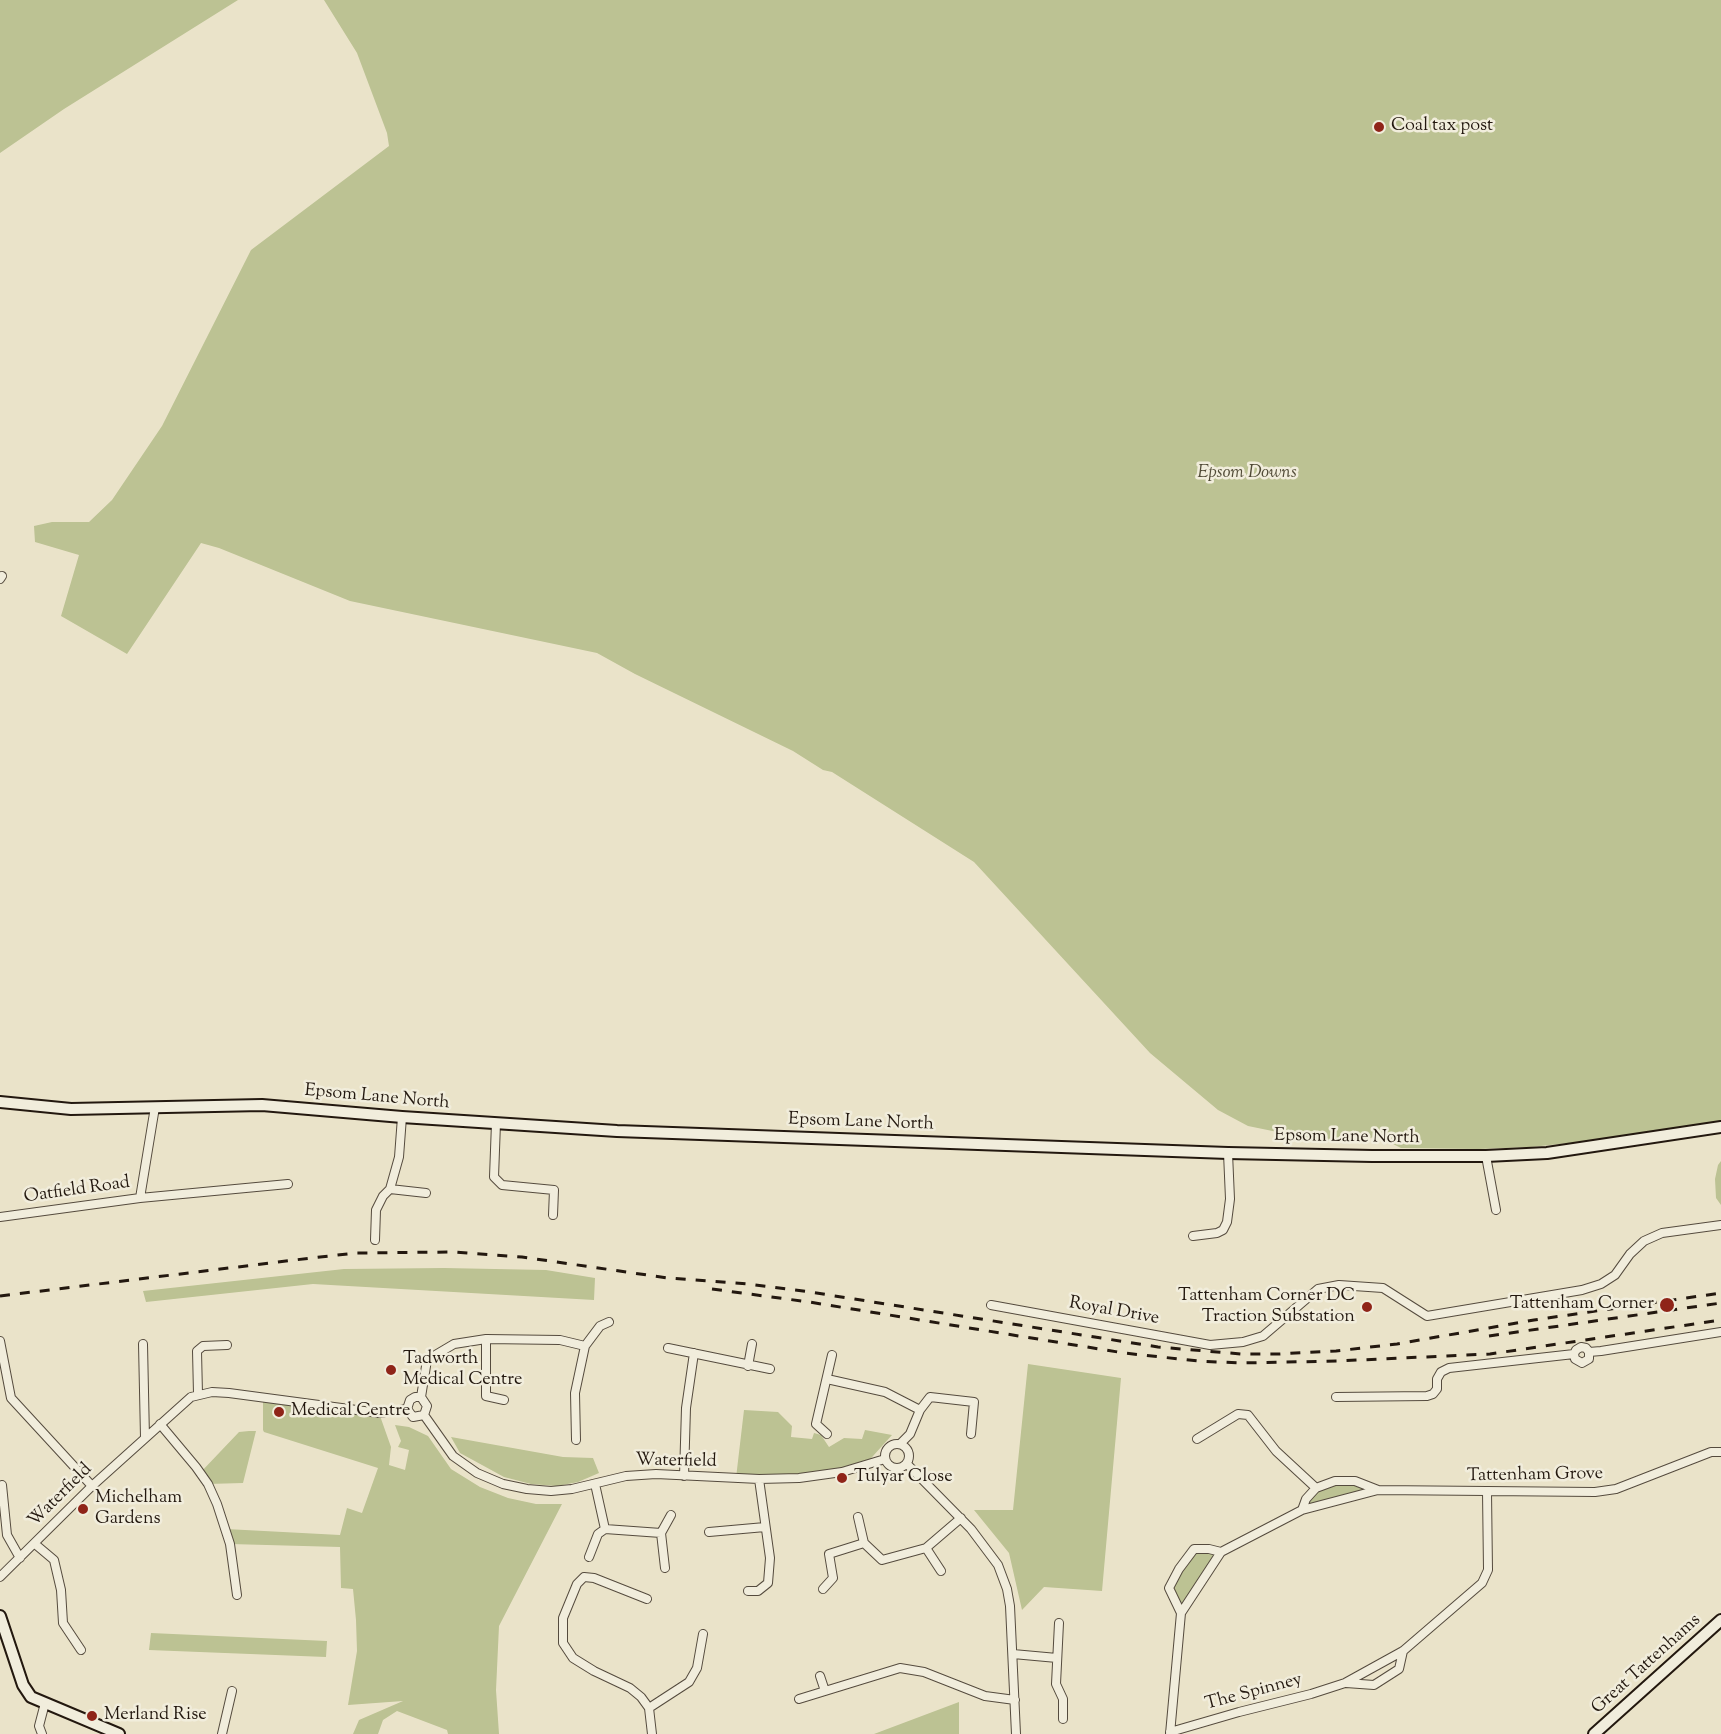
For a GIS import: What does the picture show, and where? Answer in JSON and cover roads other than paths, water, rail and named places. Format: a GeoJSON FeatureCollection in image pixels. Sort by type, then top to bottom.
{"type":"FeatureCollection","features":[{"type":"Feature","properties":{"kind":"main road","name":"Epsom Lane North"},"geometry":{"type":"LineString","coordinates":[[0,1102],[71,1109],[262,1105],[402,1117],[692,1134],[1228,1153],[1486,1156],[1567,1151],[1721,1127]]}},
{"type":"Feature","properties":{"kind":"main road"},"geometry":{"type":"LineString","coordinates":[[1,1620],[23,1684],[31,1697],[119,1734]]}},
{"type":"Feature","properties":{"kind":"main road","name":"Great Tattenhams"},"geometry":{"type":"LineString","coordinates":[[1594,1734],[1721,1620]]}},
{"type":"Feature","properties":{"kind":"street","name":"Oatfield Road"},"geometry":{"type":"LineString","coordinates":[[0,1217],[140,1198],[154,1107]]}},
{"type":"Feature","properties":{"kind":"street"},"geometry":{"type":"LineString","coordinates":[[375,1240],[376,1210],[383,1196],[390,1189],[399,1157],[402,1117]]}},
{"type":"Feature","properties":{"kind":"street"},"geometry":{"type":"LineString","coordinates":[[496,1123],[494,1177],[502,1185],[554,1190],[553,1215]]}},
{"type":"Feature","properties":{"kind":"street"},"geometry":{"type":"LineString","coordinates":[[1193,1236],[1217,1233],[1223,1230],[1227,1222],[1230,1200],[1228,1153]]}},
{"type":"Feature","properties":{"kind":"street"},"geometry":{"type":"LineString","coordinates":[[1486,1156],[1496,1210]]}},
{"type":"Feature","properties":{"kind":"street"},"geometry":{"type":"LineString","coordinates":[[140,1198],[288,1184]]}},
{"type":"Feature","properties":{"kind":"street"},"geometry":{"type":"LineString","coordinates":[[390,1189],[426,1193]]}},
{"type":"Feature","properties":{"kind":"street","name":"Royal Drive"},"geometry":{"type":"LineString","coordinates":[[991,1305],[1210,1345],[1243,1342],[1263,1336],[1318,1289],[1339,1285],[1383,1288],[1426,1316],[1582,1290],[1601,1284],[1615,1275],[1630,1254],[1644,1241],[1662,1233],[1721,1225]]}},
{"type":"Feature","properties":{"kind":"street"},"geometry":{"type":"LineString","coordinates":[[576,1440],[575,1394],[585,1346],[600,1326],[609,1322]]}},
{"type":"Feature","properties":{"kind":"street"},"geometry":{"type":"LineString","coordinates":[[1336,1397],[1427,1396],[1433,1394],[1437,1389],[1437,1379],[1441,1372],[1449,1368],[1574,1354],[1575,1359],[1582,1363],[1588,1359],[1589,1352],[1721,1332]]}},
{"type":"Feature","properties":{"kind":"street"},"geometry":{"type":"LineString","coordinates":[[407,1409],[413,1417],[424,1415],[427,1406],[421,1397],[427,1360],[454,1344],[486,1340],[560,1340],[585,1346]]}},
{"type":"Feature","properties":{"kind":"street"},"geometry":{"type":"LineString","coordinates":[[486,1340],[486,1396],[504,1400]]}},
{"type":"Feature","properties":{"kind":"street"},"geometry":{"type":"LineString","coordinates":[[0,1341],[11,1398],[92,1486]]}},
{"type":"Feature","properties":{"kind":"street"},"geometry":{"type":"LineString","coordinates":[[143,1344],[145,1438]]}},
{"type":"Feature","properties":{"kind":"street"},"geometry":{"type":"LineString","coordinates":[[748,1366],[752,1344]]}},
{"type":"Feature","properties":{"kind":"street"},"geometry":{"type":"LineString","coordinates":[[227,1345],[203,1346],[197,1351],[198,1394],[229,1393],[380,1413],[407,1409]]}},
{"type":"Feature","properties":{"kind":"street"},"geometry":{"type":"LineString","coordinates":[[668,1348],[770,1369]]}},
{"type":"Feature","properties":{"kind":"street"},"geometry":{"type":"LineString","coordinates":[[684,1476],[686,1408],[694,1353]]}},
{"type":"Feature","properties":{"kind":"street"},"geometry":{"type":"LineString","coordinates":[[826,1434],[816,1424],[832,1355]]}},
{"type":"Feature","properties":{"kind":"street"},"geometry":{"type":"LineString","coordinates":[[827,1379],[885,1392],[920,1410]]}},
{"type":"Feature","properties":{"kind":"street","name":"Waterfield"},"geometry":{"type":"LineString","coordinates":[[0,1577],[92,1486],[183,1403],[198,1394]]}},
{"type":"Feature","properties":{"kind":"street"},"geometry":{"type":"LineString","coordinates":[[907,1464],[896,1468],[888,1464],[885,1459],[886,1450],[890,1446],[900,1444],[910,1434],[920,1410],[930,1396],[974,1402],[971,1434]]}},
{"type":"Feature","properties":{"kind":"street"},"geometry":{"type":"LineString","coordinates":[[407,1409],[410,1400],[421,1397]]}},
{"type":"Feature","properties":{"kind":"street"},"geometry":{"type":"LineString","coordinates":[[1197,1439],[1238,1414],[1248,1415],[1276,1451],[1316,1488],[1306,1499],[1302,1510]]}},
{"type":"Feature","properties":{"kind":"street","name":"Waterfield"},"geometry":{"type":"LineString","coordinates":[[424,1415],[453,1456],[477,1473],[503,1484],[527,1489],[550,1491],[595,1484],[626,1476],[656,1474],[759,1479],[799,1478],[842,1472],[885,1459]]}},
{"type":"Feature","properties":{"kind":"street"},"geometry":{"type":"LineString","coordinates":[[160,1424],[208,1484],[230,1544],[237,1595]]}},
{"type":"Feature","properties":{"kind":"street"},"geometry":{"type":"LineString","coordinates":[[900,1444],[909,1452],[907,1464]]}},
{"type":"Feature","properties":{"kind":"street","name":"Tattenham Grove"},"geometry":{"type":"LineString","coordinates":[[1170,1733],[1181,1613],[1221,1552],[1302,1510],[1378,1490],[1595,1492],[1616,1489],[1711,1452],[1721,1452]]}},
{"type":"Feature","properties":{"kind":"street"},"geometry":{"type":"LineString","coordinates":[[907,1464],[982,1542],[998,1565],[1008,1589],[1016,1734]]}},
{"type":"Feature","properties":{"kind":"street"},"geometry":{"type":"LineString","coordinates":[[747,1591],[758,1591],[768,1583],[770,1558],[759,1479]]}},
{"type":"Feature","properties":{"kind":"street","name":"Tattenham Grove"},"geometry":{"type":"LineString","coordinates":[[1316,1488],[1335,1481],[1355,1481],[1378,1490]]}},
{"type":"Feature","properties":{"kind":"street"},"geometry":{"type":"LineString","coordinates":[[595,1484],[605,1530]]}},
{"type":"Feature","properties":{"kind":"street"},"geometry":{"type":"LineString","coordinates":[[2,1485],[7,1535],[20,1558]]}},
{"type":"Feature","properties":{"kind":"street","name":"The Spinney"},"geometry":{"type":"LineString","coordinates":[[1170,1733],[1345,1683],[1403,1651],[1482,1583],[1488,1570],[1487,1492]]}},
{"type":"Feature","properties":{"kind":"street"},"geometry":{"type":"LineString","coordinates":[[665,1568],[661,1533],[671,1515]]}},
{"type":"Feature","properties":{"kind":"street"},"geometry":{"type":"LineString","coordinates":[[858,1517],[864,1542],[882,1560],[926,1548],[961,1518]]}},
{"type":"Feature","properties":{"kind":"street"},"geometry":{"type":"LineString","coordinates":[[709,1532],[765,1527]]}},
{"type":"Feature","properties":{"kind":"street"},"geometry":{"type":"LineString","coordinates":[[590,1557],[598,1534],[605,1530],[661,1533]]}},
{"type":"Feature","properties":{"kind":"street"},"geometry":{"type":"LineString","coordinates":[[823,1589],[833,1578],[829,1554],[864,1542]]}},
{"type":"Feature","properties":{"kind":"street"},"geometry":{"type":"LineString","coordinates":[[35,1544],[54,1560],[61,1590],[63,1623],[81,1650]]}},
{"type":"Feature","properties":{"kind":"street"},"geometry":{"type":"LineString","coordinates":[[926,1548],[941,1571]]}},
{"type":"Feature","properties":{"kind":"street","name":"Tattenham Grove"},"geometry":{"type":"LineString","coordinates":[[1181,1613],[1169,1588],[1179,1569],[1194,1549],[1221,1552]]}},
{"type":"Feature","properties":{"kind":"street"},"geometry":{"type":"LineString","coordinates":[[647,1599],[594,1578],[584,1577],[578,1584],[563,1618],[563,1643],[573,1658],[630,1688],[640,1697],[649,1708],[652,1734]]}},
{"type":"Feature","properties":{"kind":"street"},"geometry":{"type":"LineString","coordinates":[[1059,1623],[1056,1684],[1063,1698],[1063,1719]]}},
{"type":"Feature","properties":{"kind":"street"},"geometry":{"type":"LineString","coordinates":[[649,1708],[689,1682],[697,1668],[703,1634]]}},
{"type":"Feature","properties":{"kind":"street","name":"The Spinney"},"geometry":{"type":"LineString","coordinates":[[1345,1683],[1374,1685],[1400,1669],[1403,1651]]}},
{"type":"Feature","properties":{"kind":"street"},"geometry":{"type":"LineString","coordinates":[[1013,1654],[1057,1659]]}},
{"type":"Feature","properties":{"kind":"street"},"geometry":{"type":"LineString","coordinates":[[799,1700],[900,1668],[924,1672],[986,1696],[1015,1700]]}},
{"type":"Feature","properties":{"kind":"street"},"geometry":{"type":"LineString","coordinates":[[820,1676],[825,1691]]}},
{"type":"Feature","properties":{"kind":"street"},"geometry":{"type":"LineString","coordinates":[[222,1734],[232,1691]]}},
{"type":"Feature","properties":{"kind":"street"},"geometry":{"type":"LineString","coordinates":[[42,1734],[39,1726],[45,1704]]}},
{"type":"Feature","properties":{"kind":"railway"},"geometry":{"type":"LineString","coordinates":[[0,1296],[356,1253],[453,1252],[522,1257],[668,1278],[748,1284],[810,1292],[1158,1347],[1241,1354],[1278,1354],[1336,1351],[1397,1344],[1534,1320],[1721,1293]]}},
{"type":"Feature","properties":{"kind":"railway"},"geometry":{"type":"LineString","coordinates":[[712,1289],[809,1302],[1124,1353],[1240,1363],[1490,1354],[1721,1320]]}},
{"type":"Feature","properties":{"kind":"railway"},"geometry":{"type":"LineString","coordinates":[[1489,1336],[1721,1303]]}},
{"type":"Feature","properties":{"kind":"place","name":"Coal tax post"},"geometry":{"type":"Point","coordinates":[1379,127]}},
{"type":"Feature","properties":{"kind":"place","name":"Tattenham Corner"},"geometry":{"type":"Point","coordinates":[1667,1305]}},
{"type":"Feature","properties":{"kind":"place","name":"Tattenham Corner DC Traction Substation"},"geometry":{"type":"Point","coordinates":[1367,1307]}},
{"type":"Feature","properties":{"kind":"place","name":"Tadworth Medical Centre"},"geometry":{"type":"Point","coordinates":[391,1370]}},
{"type":"Feature","properties":{"kind":"place","name":"Medical Centre"},"geometry":{"type":"Point","coordinates":[279,1412]}},
{"type":"Feature","properties":{"kind":"place","name":"Tulyar Close"},"geometry":{"type":"Point","coordinates":[842,1478]}},
{"type":"Feature","properties":{"kind":"place","name":"Michelham Gardens"},"geometry":{"type":"Point","coordinates":[83,1509]}},
{"type":"Feature","properties":{"kind":"place","name":"Merland Rise"},"geometry":{"type":"Point","coordinates":[92,1716]}},
{"type":"Feature","properties":{"kind":"park label","name":"Epsom Downs"},"geometry":{"type":"Point","coordinates":[1247,474]}}]}
